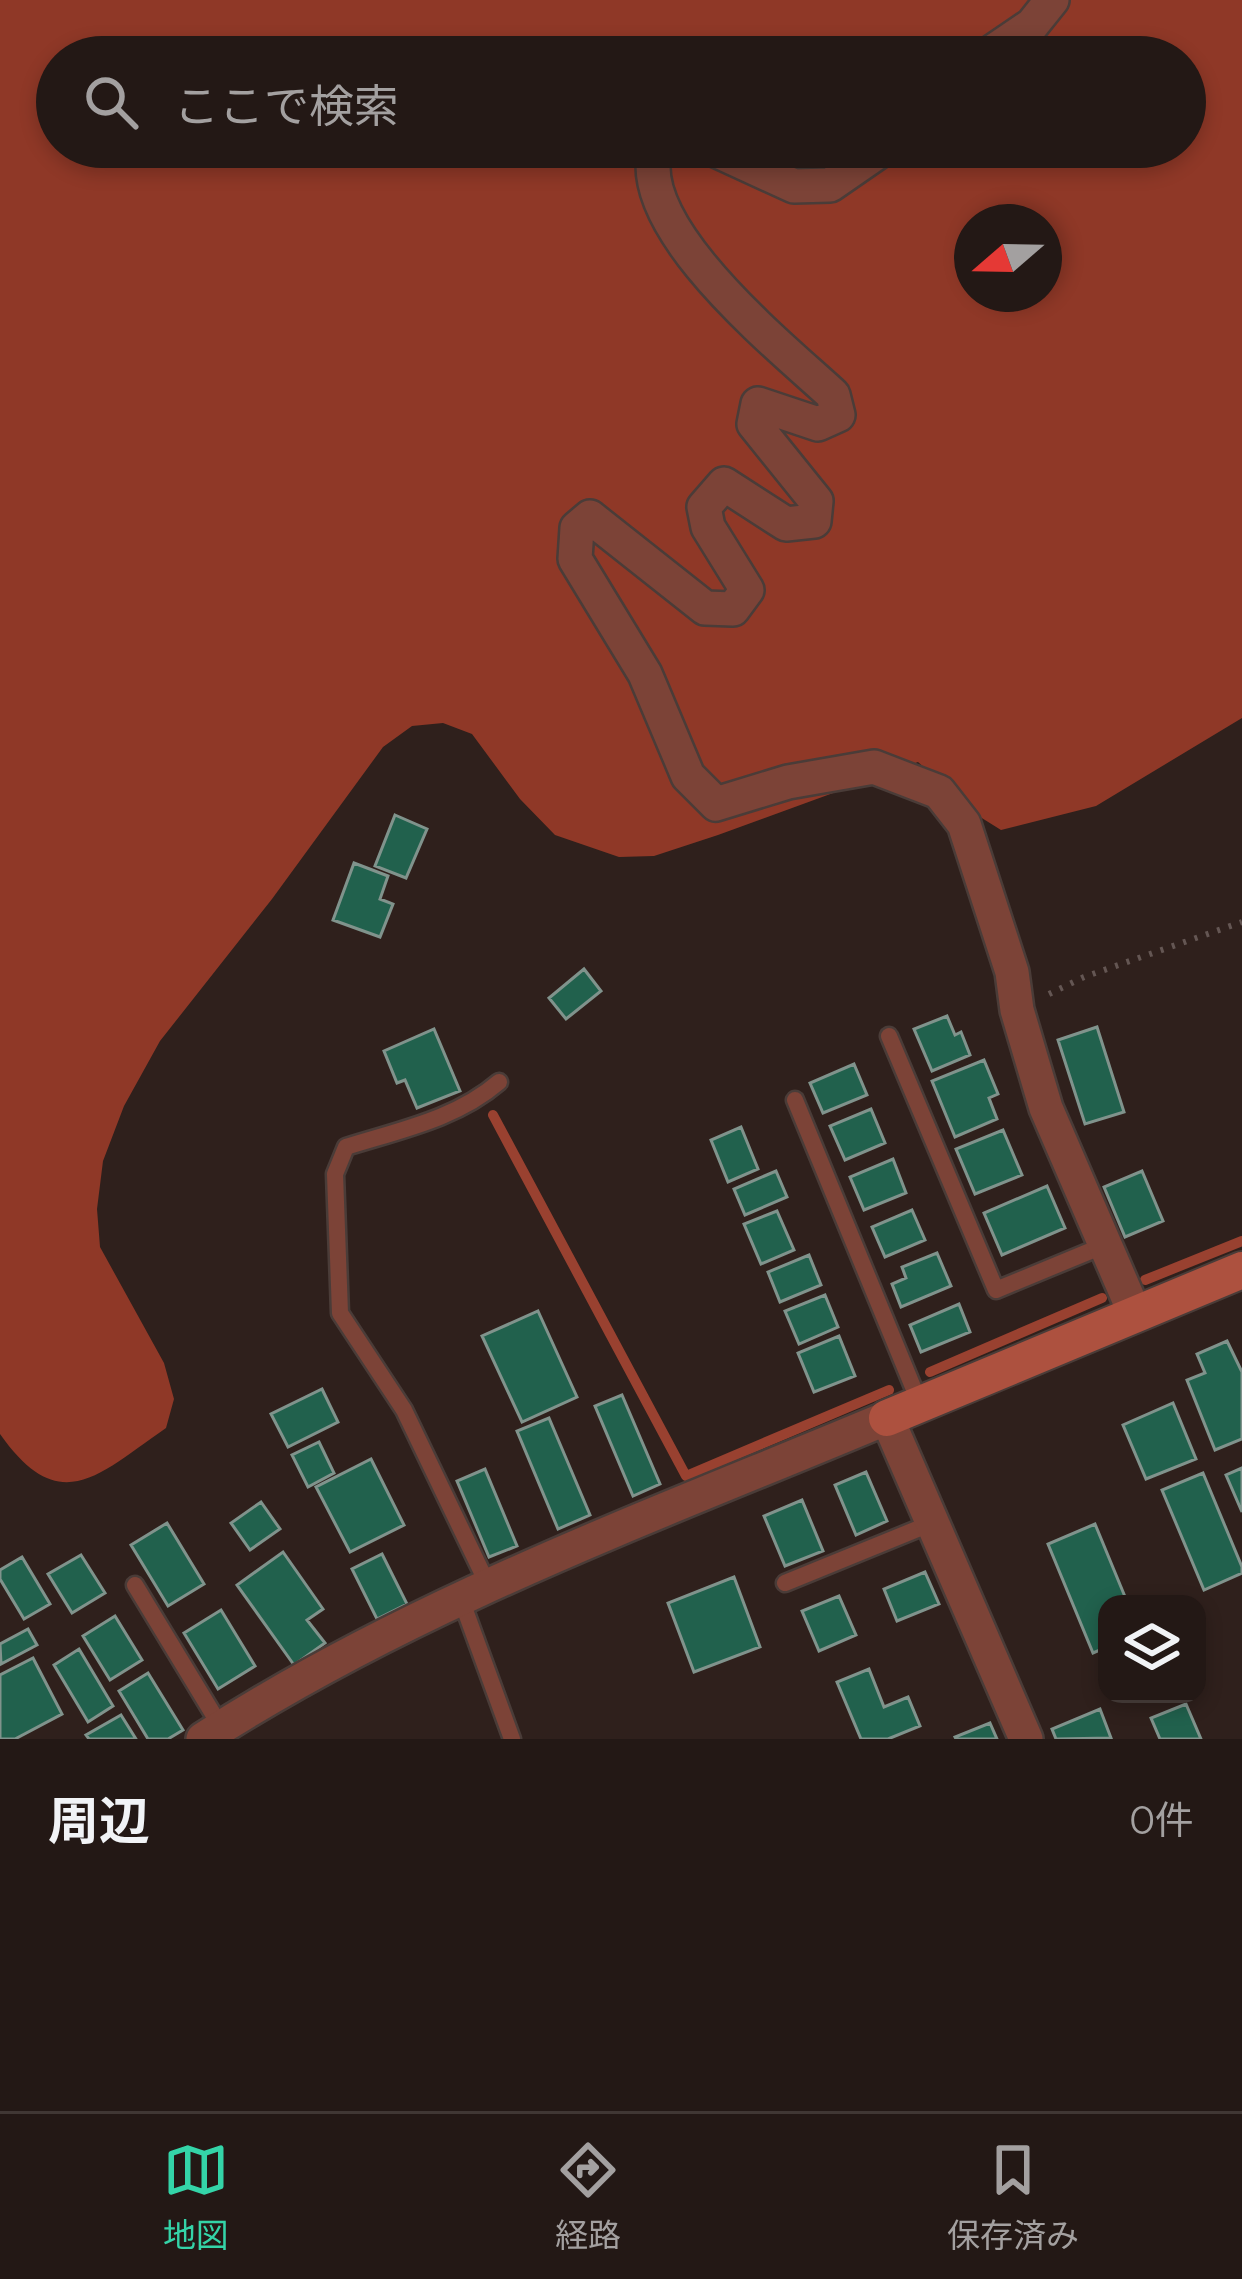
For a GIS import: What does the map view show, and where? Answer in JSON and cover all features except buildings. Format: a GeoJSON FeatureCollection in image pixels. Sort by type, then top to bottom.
{"type":"FeatureCollection","features":[{"type":"Feature","properties":{"kind":"street"},"geometry":{"type":"LineString","coordinates":[[1017,36],[1032,26],[1052,0]]}},
{"type":"Feature","properties":{"kind":"street"},"geometry":{"type":"LineString","coordinates":[[654,168],[653,183],[665,219],[725,293],[833,395],[838,415],[818,424],[758,404],[754,424],[816,501],[814,521],[786,524],[724,484],[704,507],[708,527],[747,590],[733,609],[705,608],[590,517],[577,528],[574,559],[645,674],[688,776],[716,803],[788,782],[874,767],[939,791],[964,824],[1012,972],[1016,1010],[1046,1108],[1135,1314]]}},
{"type":"Feature","properties":{"kind":"street"},"geometry":{"type":"LineString","coordinates":[[754,168],[794,187],[830,185],[855,168]]}},
{"type":"Feature","properties":{"kind":"street"},"geometry":{"type":"LineString","coordinates":[[212,1733],[270,1696],[475,1592],[1242,1270]]}},
{"type":"Feature","properties":{"kind":"street"},"geometry":{"type":"LineString","coordinates":[[903,1411],[932,1523],[1026,1739]]}},
{"type":"Feature","properties":{"kind":"lane"},"geometry":{"type":"LineString","coordinates":[[889,1036],[996,1290],[1105,1245]]}},
{"type":"Feature","properties":{"kind":"lane"},"geometry":{"type":"LineString","coordinates":[[499,1082],[477,1101],[451,1114],[346,1147],[335,1174],[340,1313],[404,1410],[475,1592],[512,1739]]}},
{"type":"Feature","properties":{"kind":"lane"},"geometry":{"type":"LineString","coordinates":[[795,1100],[903,1411]]}},
{"type":"Feature","properties":{"kind":"lane"},"geometry":{"type":"LineString","coordinates":[[784,1583],[932,1523]]}},
{"type":"Feature","properties":{"kind":"lane"},"geometry":{"type":"LineString","coordinates":[[135,1585],[212,1733]]}},
{"type":"Feature","properties":{"kind":"path"},"geometry":{"type":"LineString","coordinates":[[1016,1010],[1084,977],[1242,922]]}},
{"type":"Feature","properties":{"kind":"shaded area"},"geometry":{"type":"Polygon","coordinates":[[[0,0],[1242,0],[1242,718],[1096,806],[1001,830],[977,815],[918,762],[654,856],[619,857],[555,835],[520,799],[472,734],[443,723],[412,726],[383,747],[160,1041],[124,1106],[103,1161],[97,1209],[100,1247],[164,1363],[174,1399],[166,1428],[120,1461],[80,1480],[61,1482],[42,1476],[0,1434],[0,0]]]}},
{"type":"Feature","properties":{"kind":"waterway"},"geometry":{"type":"LineString","coordinates":[[493,1115],[686,1476],[889,1390]]}},
{"type":"Feature","properties":{"kind":"waterway"},"geometry":{"type":"LineString","coordinates":[[1145,1280],[1242,1241]]}},
{"type":"Feature","properties":{"kind":"waterway"},"geometry":{"type":"LineString","coordinates":[[930,1372],[1102,1298]]}}]}
